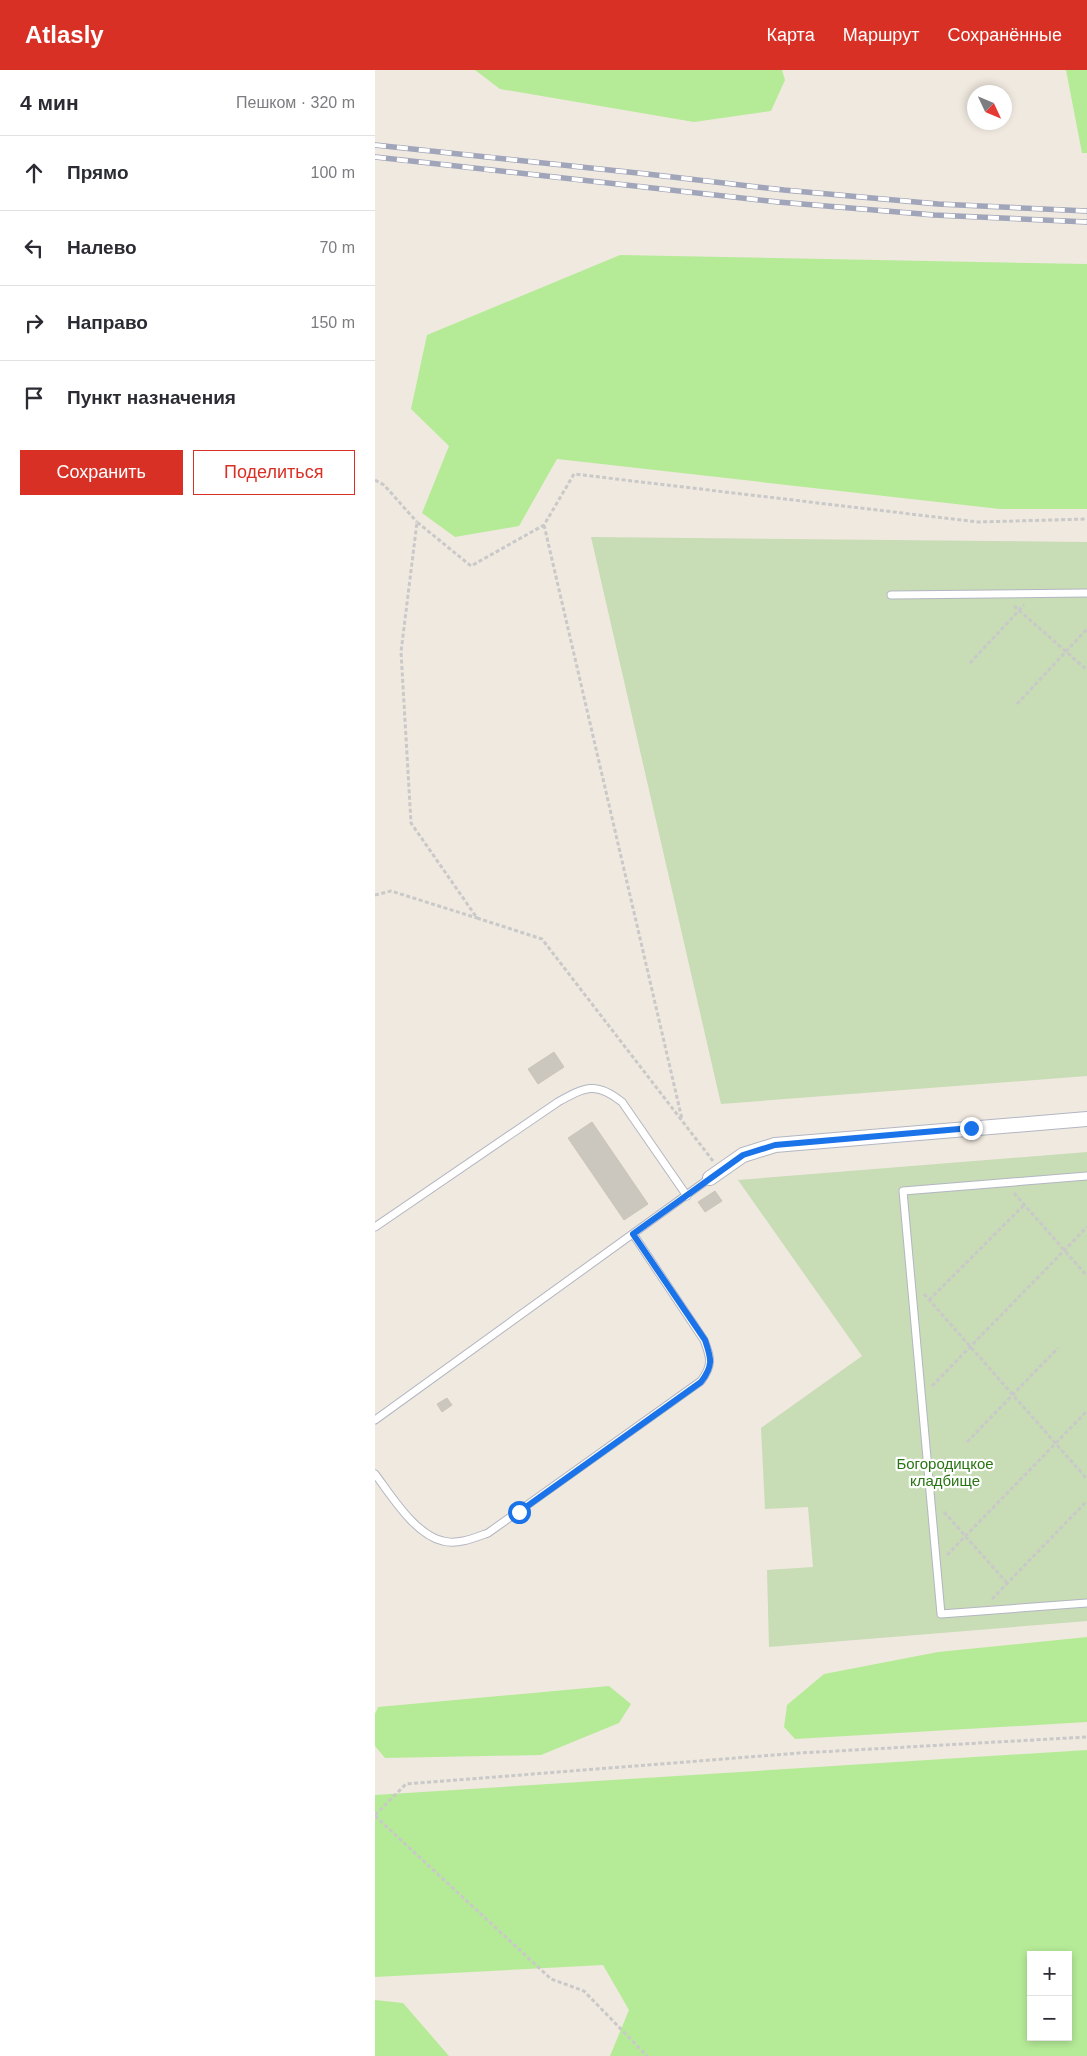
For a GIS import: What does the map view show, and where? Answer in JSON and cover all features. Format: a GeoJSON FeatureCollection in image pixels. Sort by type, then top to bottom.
{"type":"FeatureCollection","features":[{"type":"Feature","properties":{"kind":"street"},"geometry":{"type":"LineString","coordinates":[[715,1174],[743,1155],[775,1145],[1087,1119]]}},
{"type":"Feature","properties":{"kind":"lane"},"geometry":{"type":"LineString","coordinates":[[891,595],[1087,593]]}},
{"type":"Feature","properties":{"kind":"lane"},"geometry":{"type":"LineString","coordinates":[[375,1228],[558,1102],[582,1089],[598,1088],[609,1091],[622,1102],[687,1196]]}},
{"type":"Feature","properties":{"kind":"lane"},"geometry":{"type":"LineString","coordinates":[[375,1420],[715,1174]]}},
{"type":"Feature","properties":{"kind":"lane"},"geometry":{"type":"LineString","coordinates":[[1087,1176],[903,1191],[941,1614],[1087,1603]]}},
{"type":"Feature","properties":{"kind":"lane"},"geometry":{"type":"LineString","coordinates":[[375,1474],[406,1514],[425,1533],[443,1541],[463,1541],[488,1534],[701,1382],[709,1371],[710,1357],[705,1340],[633,1234]]}},
{"type":"Feature","properties":{"kind":"path"},"geometry":{"type":"LineString","coordinates":[[375,480],[384,485],[417,522],[471,566],[544,525],[574,474],[978,522],[1087,520]]}},
{"type":"Feature","properties":{"kind":"path"},"geometry":{"type":"LineString","coordinates":[[417,522],[401,652],[411,823],[477,918]]}},
{"type":"Feature","properties":{"kind":"path"},"geometry":{"type":"LineString","coordinates":[[544,525],[683,1121]]}},
{"type":"Feature","properties":{"kind":"path"},"geometry":{"type":"LineString","coordinates":[[970,664],[1035,593]]}},
{"type":"Feature","properties":{"kind":"path"},"geometry":{"type":"LineString","coordinates":[[1000,594],[1087,670]]}},
{"type":"Feature","properties":{"kind":"path"},"geometry":{"type":"LineString","coordinates":[[1017,704],[1087,629]]}},
{"type":"Feature","properties":{"kind":"path"},"geometry":{"type":"LineString","coordinates":[[375,895],[391,891],[542,939],[683,1121],[715,1174]]}},
{"type":"Feature","properties":{"kind":"path"},"geometry":{"type":"LineString","coordinates":[[1005,1183],[1087,1276]]}},
{"type":"Feature","properties":{"kind":"path"},"geometry":{"type":"LineString","coordinates":[[929,1300],[1025,1204]]}},
{"type":"Feature","properties":{"kind":"path"},"geometry":{"type":"LineString","coordinates":[[931,1386],[1087,1227]]}},
{"type":"Feature","properties":{"kind":"path"},"geometry":{"type":"LineString","coordinates":[[911,1280],[1087,1479]]}},
{"type":"Feature","properties":{"kind":"path"},"geometry":{"type":"LineString","coordinates":[[967,1442],[1058,1348]]}},
{"type":"Feature","properties":{"kind":"path"},"geometry":{"type":"LineString","coordinates":[[936,1566],[1087,1411]]}},
{"type":"Feature","properties":{"kind":"path"},"geometry":{"type":"LineString","coordinates":[[930,1496],[1007,1583]]}},
{"type":"Feature","properties":{"kind":"path"},"geometry":{"type":"LineString","coordinates":[[980,1611],[1087,1501]]}},
{"type":"Feature","properties":{"kind":"path"},"geometry":{"type":"LineString","coordinates":[[647,2056],[584,1991],[551,1979],[375,1815],[406,1784],[800,1753],[1087,1737]]}},
{"type":"Feature","properties":{"kind":"green space"},"geometry":{"type":"Polygon","coordinates":[[[475,70],[782,70],[785,80],[771,111],[694,122],[500,89],[475,70]]]}},
{"type":"Feature","properties":{"kind":"green space"},"geometry":{"type":"Polygon","coordinates":[[[1066,70],[1087,70],[1087,153],[1082,153],[1066,70]]]}},
{"type":"Feature","properties":{"kind":"green space"},"geometry":{"type":"Polygon","coordinates":[[[620,255],[1087,264],[1087,509],[1000,509],[557,459],[519,526],[455,537],[422,513],[449,446],[411,409],[427,335],[620,255]]]}},
{"type":"Feature","properties":{"kind":"green space"},"geometry":{"type":"Polygon","coordinates":[[[591,537],[1087,542],[1087,1076],[721,1104],[591,537]]]}},
{"type":"Feature","properties":{"kind":"green space","name":"Богородицкое кладбище"},"geometry":{"type":"Polygon","coordinates":[[[1087,1152],[1087,1621],[769,1647],[767,1570],[813,1567],[808,1507],[765,1509],[761,1428],[862,1356],[738,1180],[1087,1152]]]}},
{"type":"Feature","properties":{"kind":"green space"},"geometry":{"type":"Polygon","coordinates":[[[1087,1637],[1087,1722],[795,1739],[784,1727],[787,1705],[824,1674],[938,1652],[1087,1637]]]}},
{"type":"Feature","properties":{"kind":"green space"},"geometry":{"type":"Polygon","coordinates":[[[609,1686],[631,1704],[619,1723],[541,1755],[385,1758],[375,1746],[375,1714],[378,1707],[609,1686]]]}},
{"type":"Feature","properties":{"kind":"green space"},"geometry":{"type":"Polygon","coordinates":[[[1087,1750],[1087,2056],[610,2056],[629,2010],[603,1965],[375,1977],[375,1795],[1087,1750]]]}},
{"type":"Feature","properties":{"kind":"green space"},"geometry":{"type":"Polygon","coordinates":[[[375,2000],[403,2003],[449,2056],[375,2056],[375,2000]]]}},
{"type":"Feature","properties":{"kind":"building"},"geometry":{"type":"Polygon","coordinates":[[[554,1052],[564,1067],[538,1084],[528,1069],[554,1052]]]}},
{"type":"Feature","properties":{"kind":"building"},"geometry":{"type":"Polygon","coordinates":[[[592,1122],[648,1204],[624,1220],[568,1138],[592,1122]]]}},
{"type":"Feature","properties":{"kind":"building"},"geometry":{"type":"Polygon","coordinates":[[[715,1191],[722,1201],[705,1212],[698,1202],[715,1191]]]}},
{"type":"Feature","properties":{"kind":"building"},"geometry":{"type":"Polygon","coordinates":[[[447,1398],[452,1405],[442,1412],[437,1404],[447,1398]]]}},
{"type":"Feature","properties":{"kind":"railway"},"geometry":{"type":"LineString","coordinates":[[375,145],[784,190],[938,204],[1087,211]]}},
{"type":"Feature","properties":{"kind":"railway"},"geometry":{"type":"LineString","coordinates":[[375,157],[778,202],[934,215],[1087,222]]}},
{"type":"Feature","properties":{"kind":"route"},"geometry":{"type":"LineString","coordinates":[[519,1512],[701,1382],[709,1371],[710,1357],[705,1340],[633,1234],[743,1155],[775,1145],[816,1140],[971,1128]]}}]}
